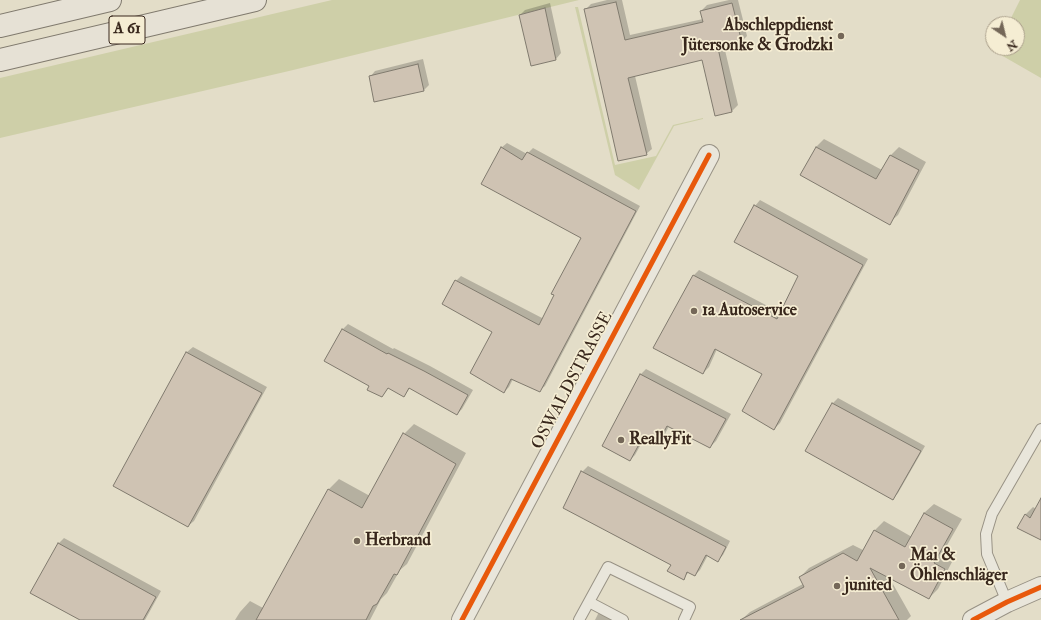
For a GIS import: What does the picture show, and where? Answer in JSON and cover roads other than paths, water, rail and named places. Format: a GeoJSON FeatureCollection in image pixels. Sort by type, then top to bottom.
{"type":"FeatureCollection","features":[{"type":"Feature","properties":{"kind":"highway","name":"A 61"},"geometry":{"type":"LineString","coordinates":[[0,26],[110,0]]}},
{"type":"Feature","properties":{"kind":"highway","name":"A 61"},"geometry":{"type":"LineString","coordinates":[[0,60],[255,0]]}},
{"type":"Feature","properties":{"kind":"street","name":"OSWALDSTRASSE"},"geometry":{"type":"LineString","coordinates":[[467,618],[708,155]]}},
{"type":"Feature","properties":{"kind":"street"},"geometry":{"type":"LineString","coordinates":[[973,620],[1007,602],[1041,587]]}},
{"type":"Feature","properties":{"kind":"lane"},"geometry":{"type":"LineString","coordinates":[[1007,602],[987,554],[986,534],[992,514],[1041,429]]}},
{"type":"Feature","properties":{"kind":"lane"},"geometry":{"type":"LineString","coordinates":[[579,620],[608,566],[690,607],[684,620]]}},
{"type":"Feature","properties":{"kind":"lane"},"geometry":{"type":"LineString","coordinates":[[589,602],[623,620]]}},
{"type":"Feature","properties":{"kind":"place","name":"Abschleppdienst Jütersonke & Grodzki"},"geometry":{"type":"Point","coordinates":[841,36]}},
{"type":"Feature","properties":{"kind":"place","name":"1a Autoservice"},"geometry":{"type":"Point","coordinates":[694,311]}},
{"type":"Feature","properties":{"kind":"place","name":"ReallyFit"},"geometry":{"type":"Point","coordinates":[621,440]}},
{"type":"Feature","properties":{"kind":"place","name":"Herbrand"},"geometry":{"type":"Point","coordinates":[357,541]}},
{"type":"Feature","properties":{"kind":"place","name":"Mai & Öhlenschläger"},"geometry":{"type":"Point","coordinates":[902,566]}},
{"type":"Feature","properties":{"kind":"place","name":"junited"},"geometry":{"type":"Point","coordinates":[837,586]}}]}
